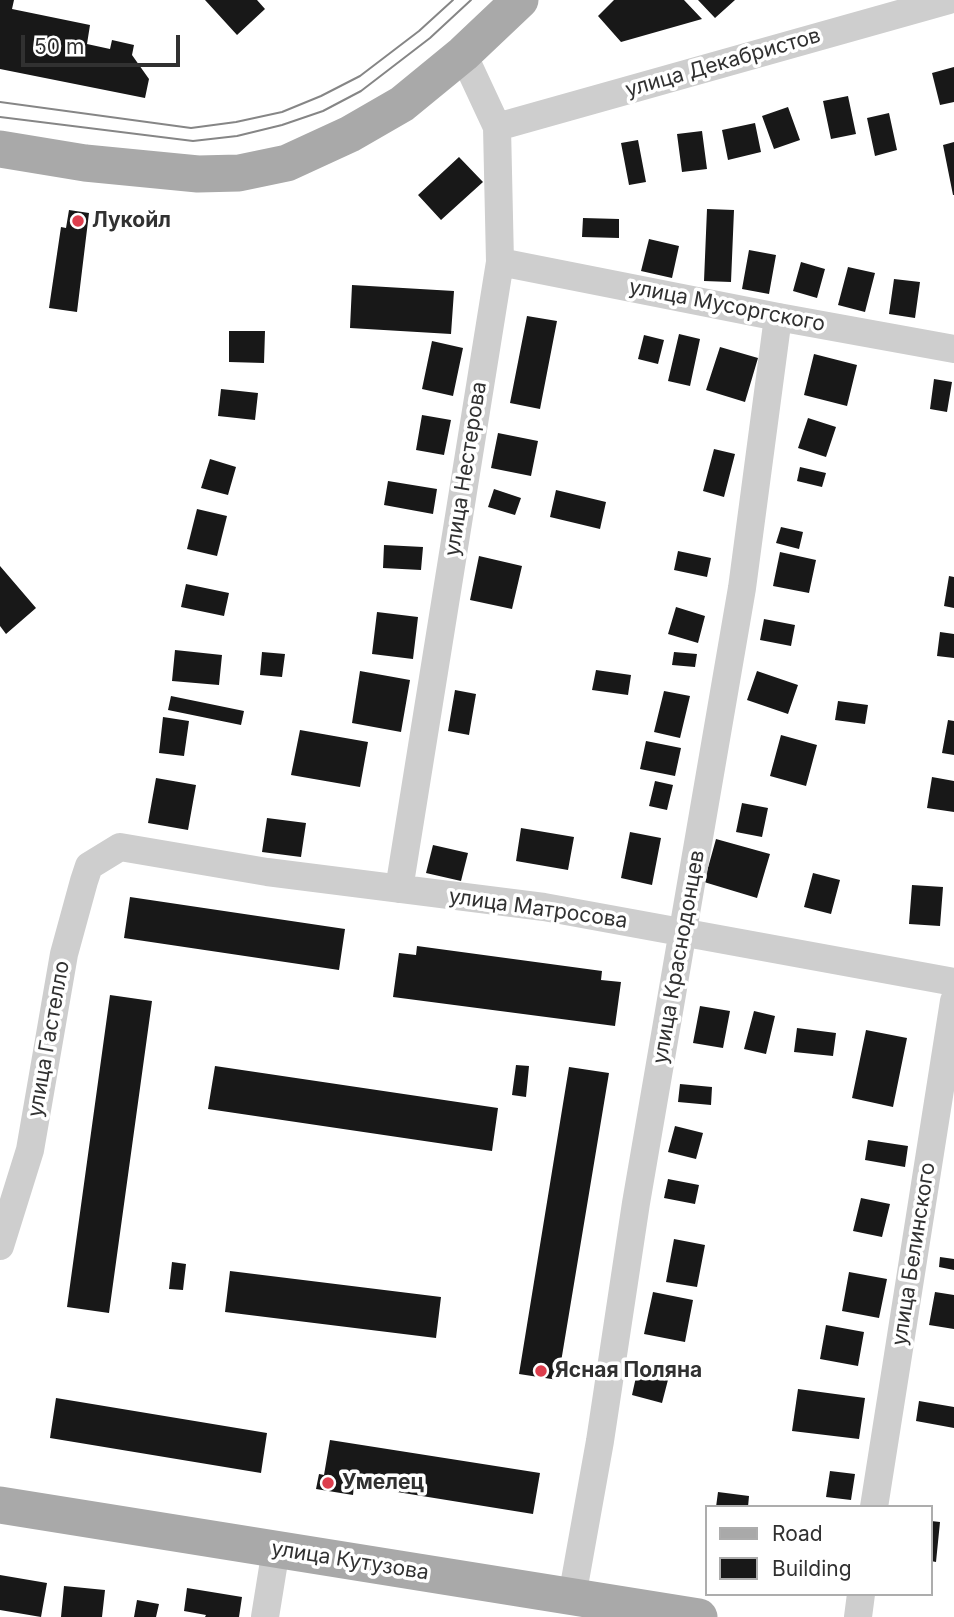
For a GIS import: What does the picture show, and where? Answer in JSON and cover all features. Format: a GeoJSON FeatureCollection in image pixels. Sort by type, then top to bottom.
{"type":"FeatureCollection","features":[{"type":"Feature","properties":{"kind":"main road"},"geometry":{"type":"LineString","coordinates":[[0,149],[138,169],[198,174],[239,173],[287,163],[350,134],[402,104],[463,54],[520,0]]}},
{"type":"Feature","properties":{"kind":"main road","name":"улица Кутузова"},"geometry":{"type":"LineString","coordinates":[[0,1505],[276,1549],[561,1603],[699,1617]]}},
{"type":"Feature","properties":{"kind":"street","name":"улица Декабристов"},"geometry":{"type":"LineString","coordinates":[[497,127],[949,0]]}},
{"type":"Feature","properties":{"kind":"street","name":"улица Нестерова"},"geometry":{"type":"LineString","coordinates":[[399,889],[500,262],[497,127],[463,54]]}},
{"type":"Feature","properties":{"kind":"street","name":"улица Мусоргского"},"geometry":{"type":"LineString","coordinates":[[500,262],[954,349]]}},
{"type":"Feature","properties":{"kind":"street","name":"улица Краснодонцев"},"geometry":{"type":"LineString","coordinates":[[561,1603],[743,588],[778,317]]}},
{"type":"Feature","properties":{"kind":"street","name":"улица Матросова"},"geometry":{"type":"LineString","coordinates":[[120,847],[267,872],[544,907],[954,982]]}},
{"type":"Feature","properties":{"kind":"street","name":"улица Гастелло"},"geometry":{"type":"LineString","coordinates":[[0,1246],[30,1150],[64,954],[89,866],[120,847]]}},
{"type":"Feature","properties":{"kind":"street","name":"улица Белинского"},"geometry":{"type":"LineString","coordinates":[[874,1505],[954,1001]]}},
{"type":"Feature","properties":{"kind":"street"},"geometry":{"type":"LineString","coordinates":[[265,1617],[276,1549]]}},
{"type":"Feature","properties":{"kind":"street"},"geometry":{"type":"LineString","coordinates":[[858,1617],[861,1596]]}},
{"type":"Feature","properties":{"kind":"building"},"geometry":{"type":"Polygon","coordinates":[[[0,0],[14,0],[12,9],[90,25],[87,44],[110,49],[112,40],[134,45],[132,55],[149,79],[145,98],[0,69],[0,0]]]}},
{"type":"Feature","properties":{"kind":"building"},"geometry":{"type":"Polygon","coordinates":[[[205,0],[257,0],[265,9],[237,35],[205,0]]]}},
{"type":"Feature","properties":{"kind":"building"},"geometry":{"type":"Polygon","coordinates":[[[614,0],[684,0],[702,19],[621,42],[598,16],[614,0]]]}},
{"type":"Feature","properties":{"kind":"building"},"geometry":{"type":"Polygon","coordinates":[[[698,0],[735,0],[715,18],[698,0]]]}},
{"type":"Feature","properties":{"kind":"building"},"geometry":{"type":"Polygon","coordinates":[[[954,67],[954,102],[940,105],[932,73],[954,67]]]}},
{"type":"Feature","properties":{"kind":"building"},"geometry":{"type":"Polygon","coordinates":[[[848,96],[856,134],[831,139],[823,101],[848,96]]]}},
{"type":"Feature","properties":{"kind":"building"},"geometry":{"type":"Polygon","coordinates":[[[788,107],[800,140],[774,149],[762,116],[788,107]]]}},
{"type":"Feature","properties":{"kind":"building"},"geometry":{"type":"Polygon","coordinates":[[[889,113],[897,150],[875,156],[867,118],[889,113]]]}},
{"type":"Feature","properties":{"kind":"building"},"geometry":{"type":"Polygon","coordinates":[[[755,123],[761,152],[728,160],[722,130],[755,123]]]}},
{"type":"Feature","properties":{"kind":"building"},"geometry":{"type":"Polygon","coordinates":[[[702,131],[707,169],[682,172],[677,134],[702,131]]]}},
{"type":"Feature","properties":{"kind":"building"},"geometry":{"type":"Polygon","coordinates":[[[638,140],[646,182],[629,185],[621,143],[638,140]]]}},
{"type":"Feature","properties":{"kind":"building"},"geometry":{"type":"Polygon","coordinates":[[[954,142],[954,195],[953,195],[943,145],[954,142]]]}},
{"type":"Feature","properties":{"kind":"building"},"geometry":{"type":"Polygon","coordinates":[[[459,157],[483,182],[441,220],[418,195],[459,157]]]}},
{"type":"Feature","properties":{"kind":"building"},"geometry":{"type":"Polygon","coordinates":[[[707,209],[734,210],[731,282],[704,281],[707,209]]]}},
{"type":"Feature","properties":{"kind":"building"},"geometry":{"type":"Polygon","coordinates":[[[69,210],[89,213],[77,312],[49,308],[61,227],[66,228],[69,210]]]}},
{"type":"Feature","properties":{"kind":"building"},"geometry":{"type":"Polygon","coordinates":[[[583,218],[619,219],[619,238],[582,237],[583,218]]]}},
{"type":"Feature","properties":{"kind":"building"},"geometry":{"type":"Polygon","coordinates":[[[649,239],[679,246],[672,278],[641,271],[649,239]]]}},
{"type":"Feature","properties":{"kind":"building"},"geometry":{"type":"Polygon","coordinates":[[[749,250],[776,255],[769,294],[742,289],[749,250]]]}},
{"type":"Feature","properties":{"kind":"building"},"geometry":{"type":"Polygon","coordinates":[[[801,262],[825,269],[817,298],[793,291],[801,262]]]}},
{"type":"Feature","properties":{"kind":"building"},"geometry":{"type":"Polygon","coordinates":[[[848,267],[875,273],[865,312],[838,305],[848,267]]]}},
{"type":"Feature","properties":{"kind":"building"},"geometry":{"type":"Polygon","coordinates":[[[894,279],[920,282],[915,318],[889,314],[894,279]]]}},
{"type":"Feature","properties":{"kind":"building"},"geometry":{"type":"Polygon","coordinates":[[[352,285],[454,291],[451,334],[350,328],[352,285]]]}},
{"type":"Feature","properties":{"kind":"building"},"geometry":{"type":"Polygon","coordinates":[[[527,316],[557,321],[540,409],[510,403],[527,316]]]}},
{"type":"Feature","properties":{"kind":"building"},"geometry":{"type":"Polygon","coordinates":[[[229,331],[265,331],[264,363],[229,362],[229,331]]]}},
{"type":"Feature","properties":{"kind":"building"},"geometry":{"type":"Polygon","coordinates":[[[679,334],[700,339],[690,386],[668,381],[679,334]]]}},
{"type":"Feature","properties":{"kind":"building"},"geometry":{"type":"Polygon","coordinates":[[[644,335],[664,340],[658,364],[638,359],[644,335]]]}},
{"type":"Feature","properties":{"kind":"building"},"geometry":{"type":"Polygon","coordinates":[[[432,341],[463,348],[453,396],[422,389],[432,341]]]}},
{"type":"Feature","properties":{"kind":"building"},"geometry":{"type":"Polygon","coordinates":[[[720,347],[758,358],[745,402],[706,390],[720,347]]]}},
{"type":"Feature","properties":{"kind":"building"},"geometry":{"type":"Polygon","coordinates":[[[814,354],[857,365],[847,406],[804,395],[814,354]]]}},
{"type":"Feature","properties":{"kind":"building"},"geometry":{"type":"Polygon","coordinates":[[[934,379],[952,382],[947,412],[930,409],[934,379]]]}},
{"type":"Feature","properties":{"kind":"building"},"geometry":{"type":"Polygon","coordinates":[[[221,389],[258,393],[255,420],[218,416],[221,389]]]}},
{"type":"Feature","properties":{"kind":"building"},"geometry":{"type":"Polygon","coordinates":[[[422,415],[451,420],[444,455],[416,450],[422,415]]]}},
{"type":"Feature","properties":{"kind":"building"},"geometry":{"type":"Polygon","coordinates":[[[808,418],[836,427],[826,457],[798,448],[808,418]]]}},
{"type":"Feature","properties":{"kind":"building"},"geometry":{"type":"Polygon","coordinates":[[[498,433],[538,441],[531,476],[491,468],[498,433]]]}},
{"type":"Feature","properties":{"kind":"building"},"geometry":{"type":"Polygon","coordinates":[[[714,449],[735,454],[724,497],[703,491],[714,449]]]}},
{"type":"Feature","properties":{"kind":"building"},"geometry":{"type":"Polygon","coordinates":[[[210,459],[236,467],[228,495],[201,488],[210,459]]]}},
{"type":"Feature","properties":{"kind":"building"},"geometry":{"type":"Polygon","coordinates":[[[800,467],[826,473],[822,487],[797,481],[800,467]]]}},
{"type":"Feature","properties":{"kind":"building"},"geometry":{"type":"Polygon","coordinates":[[[388,481],[437,489],[433,514],[384,505],[388,481]]]}},
{"type":"Feature","properties":{"kind":"building"},"geometry":{"type":"Polygon","coordinates":[[[494,489],[521,498],[515,515],[488,507],[494,489]]]}},
{"type":"Feature","properties":{"kind":"building"},"geometry":{"type":"Polygon","coordinates":[[[556,490],[606,502],[600,529],[550,517],[556,490]]]}},
{"type":"Feature","properties":{"kind":"building"},"geometry":{"type":"Polygon","coordinates":[[[197,509],[227,516],[217,556],[187,549],[197,509]]]}},
{"type":"Feature","properties":{"kind":"building"},"geometry":{"type":"Polygon","coordinates":[[[781,527],[803,532],[799,549],[776,543],[781,527]]]}},
{"type":"Feature","properties":{"kind":"building"},"geometry":{"type":"Polygon","coordinates":[[[384,545],[423,547],[421,570],[383,568],[384,545]]]}},
{"type":"Feature","properties":{"kind":"building"},"geometry":{"type":"Polygon","coordinates":[[[678,551],[711,558],[707,577],[674,570],[678,551]]]}},
{"type":"Feature","properties":{"kind":"building"},"geometry":{"type":"Polygon","coordinates":[[[780,552],[816,560],[809,593],[773,586],[780,552]]]}},
{"type":"Feature","properties":{"kind":"building"},"geometry":{"type":"Polygon","coordinates":[[[479,556],[522,566],[512,609],[470,600],[479,556]]]}},
{"type":"Feature","properties":{"kind":"building"},"geometry":{"type":"Polygon","coordinates":[[[0,566],[36,608],[6,634],[0,626],[0,566]]]}},
{"type":"Feature","properties":{"kind":"building"},"geometry":{"type":"Polygon","coordinates":[[[949,576],[954,577],[954,608],[944,606],[949,576]]]}},
{"type":"Feature","properties":{"kind":"building"},"geometry":{"type":"Polygon","coordinates":[[[186,584],[229,593],[224,616],[181,607],[186,584]]]}},
{"type":"Feature","properties":{"kind":"building"},"geometry":{"type":"Polygon","coordinates":[[[676,607],[705,616],[698,643],[668,634],[676,607]]]}},
{"type":"Feature","properties":{"kind":"building"},"geometry":{"type":"Polygon","coordinates":[[[377,612],[418,617],[413,659],[372,654],[377,612]]]}},
{"type":"Feature","properties":{"kind":"building"},"geometry":{"type":"Polygon","coordinates":[[[764,619],[795,625],[791,646],[760,640],[764,619]]]}},
{"type":"Feature","properties":{"kind":"building"},"geometry":{"type":"Polygon","coordinates":[[[940,632],[954,634],[954,658],[937,656],[940,632]]]}},
{"type":"Feature","properties":{"kind":"building"},"geometry":{"type":"Polygon","coordinates":[[[175,650],[222,655],[219,685],[172,681],[175,650]]]}},
{"type":"Feature","properties":{"kind":"building"},"geometry":{"type":"Polygon","coordinates":[[[262,652],[285,654],[282,677],[260,675],[262,652]]]}},
{"type":"Feature","properties":{"kind":"building"},"geometry":{"type":"Polygon","coordinates":[[[674,652],[697,654],[695,667],[672,665],[674,652]]]}},
{"type":"Feature","properties":{"kind":"building"},"geometry":{"type":"Polygon","coordinates":[[[596,670],[631,675],[628,695],[592,690],[596,670]]]}},
{"type":"Feature","properties":{"kind":"building"},"geometry":{"type":"Polygon","coordinates":[[[360,671],[410,680],[401,732],[352,723],[360,671]]]}},
{"type":"Feature","properties":{"kind":"building"},"geometry":{"type":"Polygon","coordinates":[[[757,671],[798,685],[788,714],[747,700],[757,671]]]}},
{"type":"Feature","properties":{"kind":"building"},"geometry":{"type":"Polygon","coordinates":[[[455,690],[476,694],[469,735],[448,731],[455,690]]]}},
{"type":"Feature","properties":{"kind":"building"},"geometry":{"type":"Polygon","coordinates":[[[664,691],[690,696],[680,738],[654,732],[664,691]]]}},
{"type":"Feature","properties":{"kind":"building"},"geometry":{"type":"Polygon","coordinates":[[[171,696],[244,711],[241,725],[168,710],[171,696]]]}},
{"type":"Feature","properties":{"kind":"building"},"geometry":{"type":"Polygon","coordinates":[[[838,701],[868,705],[865,724],[835,720],[838,701]]]}},
{"type":"Feature","properties":{"kind":"building"},"geometry":{"type":"Polygon","coordinates":[[[163,717],[189,721],[184,756],[159,753],[163,717]]]}},
{"type":"Feature","properties":{"kind":"building"},"geometry":{"type":"Polygon","coordinates":[[[948,720],[954,721],[954,755],[942,753],[948,720]]]}},
{"type":"Feature","properties":{"kind":"building"},"geometry":{"type":"Polygon","coordinates":[[[300,730],[368,742],[360,787],[291,775],[300,730]]]}},
{"type":"Feature","properties":{"kind":"building"},"geometry":{"type":"Polygon","coordinates":[[[781,735],[817,745],[806,786],[770,776],[781,735]]]}},
{"type":"Feature","properties":{"kind":"building"},"geometry":{"type":"Polygon","coordinates":[[[646,741],[681,748],[675,776],[640,769],[646,741]]]}},
{"type":"Feature","properties":{"kind":"building"},"geometry":{"type":"Polygon","coordinates":[[[932,777],[954,781],[954,812],[927,808],[932,777]]]}},
{"type":"Feature","properties":{"kind":"building"},"geometry":{"type":"Polygon","coordinates":[[[156,778],[196,785],[188,830],[148,823],[156,778]]]}},
{"type":"Feature","properties":{"kind":"building"},"geometry":{"type":"Polygon","coordinates":[[[655,781],[673,785],[667,810],[649,806],[655,781]]]}},
{"type":"Feature","properties":{"kind":"building"},"geometry":{"type":"Polygon","coordinates":[[[742,803],[768,808],[762,837],[736,832],[742,803]]]}},
{"type":"Feature","properties":{"kind":"building"},"geometry":{"type":"Polygon","coordinates":[[[267,818],[306,823],[301,857],[262,852],[267,818]]]}},
{"type":"Feature","properties":{"kind":"building"},"geometry":{"type":"Polygon","coordinates":[[[521,828],[574,837],[568,870],[516,861],[521,828]]]}},
{"type":"Feature","properties":{"kind":"building"},"geometry":{"type":"Polygon","coordinates":[[[630,832],[661,838],[652,885],[621,878],[630,832]]]}},
{"type":"Feature","properties":{"kind":"building"},"geometry":{"type":"Polygon","coordinates":[[[716,839],[770,854],[757,898],[704,882],[716,839]]]}},
{"type":"Feature","properties":{"kind":"building"},"geometry":{"type":"Polygon","coordinates":[[[433,845],[468,853],[461,881],[426,873],[433,845]]]}},
{"type":"Feature","properties":{"kind":"building"},"geometry":{"type":"Polygon","coordinates":[[[813,873],[840,880],[831,914],[804,907],[813,873]]]}},
{"type":"Feature","properties":{"kind":"building"},"geometry":{"type":"Polygon","coordinates":[[[912,885],[943,887],[940,926],[909,924],[912,885]]]}},
{"type":"Feature","properties":{"kind":"building"},"geometry":{"type":"Polygon","coordinates":[[[130,897],[345,929],[339,970],[124,938],[130,897]]]}},
{"type":"Feature","properties":{"kind":"building"},"geometry":{"type":"Polygon","coordinates":[[[417,946],[602,971],[601,980],[621,982],[615,1026],[393,997],[399,953],[416,955],[417,946]]]}},
{"type":"Feature","properties":{"kind":"building"},"geometry":{"type":"Polygon","coordinates":[[[110,995],[152,1001],[109,1313],[67,1307],[110,995]]]}},
{"type":"Feature","properties":{"kind":"building"},"geometry":{"type":"Polygon","coordinates":[[[700,1006],[730,1011],[723,1048],[693,1043],[700,1006]]]}},
{"type":"Feature","properties":{"kind":"building"},"geometry":{"type":"Polygon","coordinates":[[[754,1011],[775,1016],[766,1054],[744,1049],[754,1011]]]}},
{"type":"Feature","properties":{"kind":"building"},"geometry":{"type":"Polygon","coordinates":[[[797,1028],[836,1033],[833,1056],[794,1052],[797,1028]]]}},
{"type":"Feature","properties":{"kind":"building"},"geometry":{"type":"Polygon","coordinates":[[[866,1030],[907,1038],[893,1107],[852,1098],[866,1030]]]}},
{"type":"Feature","properties":{"kind":"building"},"geometry":{"type":"Polygon","coordinates":[[[516,1065],[529,1066],[526,1097],[512,1095],[516,1065]]]}},
{"type":"Feature","properties":{"kind":"building"},"geometry":{"type":"Polygon","coordinates":[[[215,1066],[498,1108],[492,1151],[208,1109],[215,1066]]]}},
{"type":"Feature","properties":{"kind":"building"},"geometry":{"type":"Polygon","coordinates":[[[569,1067],[609,1073],[558,1380],[519,1374],[569,1067]]]}},
{"type":"Feature","properties":{"kind":"building"},"geometry":{"type":"Polygon","coordinates":[[[680,1084],[712,1087],[711,1105],[678,1102],[680,1084]]]}},
{"type":"Feature","properties":{"kind":"building"},"geometry":{"type":"Polygon","coordinates":[[[675,1126],[703,1133],[696,1159],[668,1152],[675,1126]]]}},
{"type":"Feature","properties":{"kind":"building"},"geometry":{"type":"Polygon","coordinates":[[[868,1140],[908,1146],[905,1167],[865,1160],[868,1140]]]}},
{"type":"Feature","properties":{"kind":"building"},"geometry":{"type":"Polygon","coordinates":[[[668,1179],[699,1185],[695,1204],[664,1198],[668,1179]]]}},
{"type":"Feature","properties":{"kind":"building"},"geometry":{"type":"Polygon","coordinates":[[[861,1198],[890,1204],[882,1237],[853,1231],[861,1198]]]}},
{"type":"Feature","properties":{"kind":"building"},"geometry":{"type":"Polygon","coordinates":[[[674,1239],[705,1245],[697,1287],[666,1282],[674,1239]]]}},
{"type":"Feature","properties":{"kind":"building"},"geometry":{"type":"Polygon","coordinates":[[[940,1257],[954,1259],[954,1270],[939,1267],[940,1257]]]}},
{"type":"Feature","properties":{"kind":"building"},"geometry":{"type":"Polygon","coordinates":[[[172,1262],[186,1264],[183,1290],[169,1289],[172,1262]]]}},
{"type":"Feature","properties":{"kind":"building"},"geometry":{"type":"Polygon","coordinates":[[[230,1271],[441,1297],[436,1338],[225,1312],[230,1271]]]}},
{"type":"Feature","properties":{"kind":"building"},"geometry":{"type":"Polygon","coordinates":[[[849,1272],[887,1279],[879,1318],[842,1311],[849,1272]]]}},
{"type":"Feature","properties":{"kind":"building"},"geometry":{"type":"Polygon","coordinates":[[[653,1292],[693,1300],[685,1342],[644,1334],[653,1292]]]}},
{"type":"Feature","properties":{"kind":"building"},"geometry":{"type":"Polygon","coordinates":[[[935,1292],[954,1295],[954,1329],[929,1325],[935,1292]]]}},
{"type":"Feature","properties":{"kind":"building"},"geometry":{"type":"Polygon","coordinates":[[[826,1325],[864,1332],[858,1366],[820,1359],[826,1325]]]}},
{"type":"Feature","properties":{"kind":"building"},"geometry":{"type":"Polygon","coordinates":[[[638,1368],[669,1376],[662,1403],[632,1395],[638,1368]]]}},
{"type":"Feature","properties":{"kind":"building"},"geometry":{"type":"Polygon","coordinates":[[[798,1389],[865,1398],[859,1439],[792,1431],[798,1389]]]}},
{"type":"Feature","properties":{"kind":"building"},"geometry":{"type":"Polygon","coordinates":[[[56,1398],[267,1433],[261,1473],[50,1438],[56,1398]]]}},
{"type":"Feature","properties":{"kind":"building"},"geometry":{"type":"Polygon","coordinates":[[[919,1401],[954,1407],[954,1428],[916,1421],[919,1401]]]}},
{"type":"Feature","properties":{"kind":"building"},"geometry":{"type":"Polygon","coordinates":[[[330,1440],[540,1473],[533,1514],[354,1485],[353,1495],[316,1489],[319,1474],[324,1475],[330,1440]]]}},
{"type":"Feature","properties":{"kind":"building"},"geometry":{"type":"Polygon","coordinates":[[[830,1471],[855,1474],[851,1500],[826,1497],[830,1471]]]}},
{"type":"Feature","properties":{"kind":"building"},"geometry":{"type":"Polygon","coordinates":[[[718,1492],[749,1496],[748,1505],[716,1505],[718,1492]]]}},
{"type":"Feature","properties":{"kind":"building"},"geometry":{"type":"Polygon","coordinates":[[[933,1521],[940,1522],[936,1562],[933,1561],[933,1521]]]}},
{"type":"Feature","properties":{"kind":"building"},"geometry":{"type":"Polygon","coordinates":[[[0,1575],[47,1583],[41,1617],[0,1610],[0,1575]]]}},
{"type":"Feature","properties":{"kind":"building"},"geometry":{"type":"Polygon","coordinates":[[[64,1586],[105,1590],[102,1617],[61,1617],[64,1586]]]}},
{"type":"Feature","properties":{"kind":"building"},"geometry":{"type":"Polygon","coordinates":[[[187,1588],[242,1597],[239,1617],[205,1617],[206,1615],[184,1611],[187,1588]]]}},
{"type":"Feature","properties":{"kind":"building"},"geometry":{"type":"Polygon","coordinates":[[[137,1600],[159,1604],[156,1617],[134,1617],[137,1600]]]}},
{"type":"Feature","properties":{"kind":"tram line"},"geometry":{"type":"LineString","coordinates":[[0,102],[191,128],[282,112],[360,76],[419,31],[453,0]]}},
{"type":"Feature","properties":{"kind":"tram line"},"geometry":{"type":"LineString","coordinates":[[0,117],[193,141],[237,136],[282,125],[323,111],[361,91],[430,38],[471,0]]}},
{"type":"Feature","properties":{"kind":"place","name":"Лукойл"},"geometry":{"type":"Point","coordinates":[78,221]}},
{"type":"Feature","properties":{"kind":"place","name":"Ясная Поляна"},"geometry":{"type":"Point","coordinates":[541,1371]}},
{"type":"Feature","properties":{"kind":"place","name":"Умелец"},"geometry":{"type":"Point","coordinates":[328,1483]}}]}
